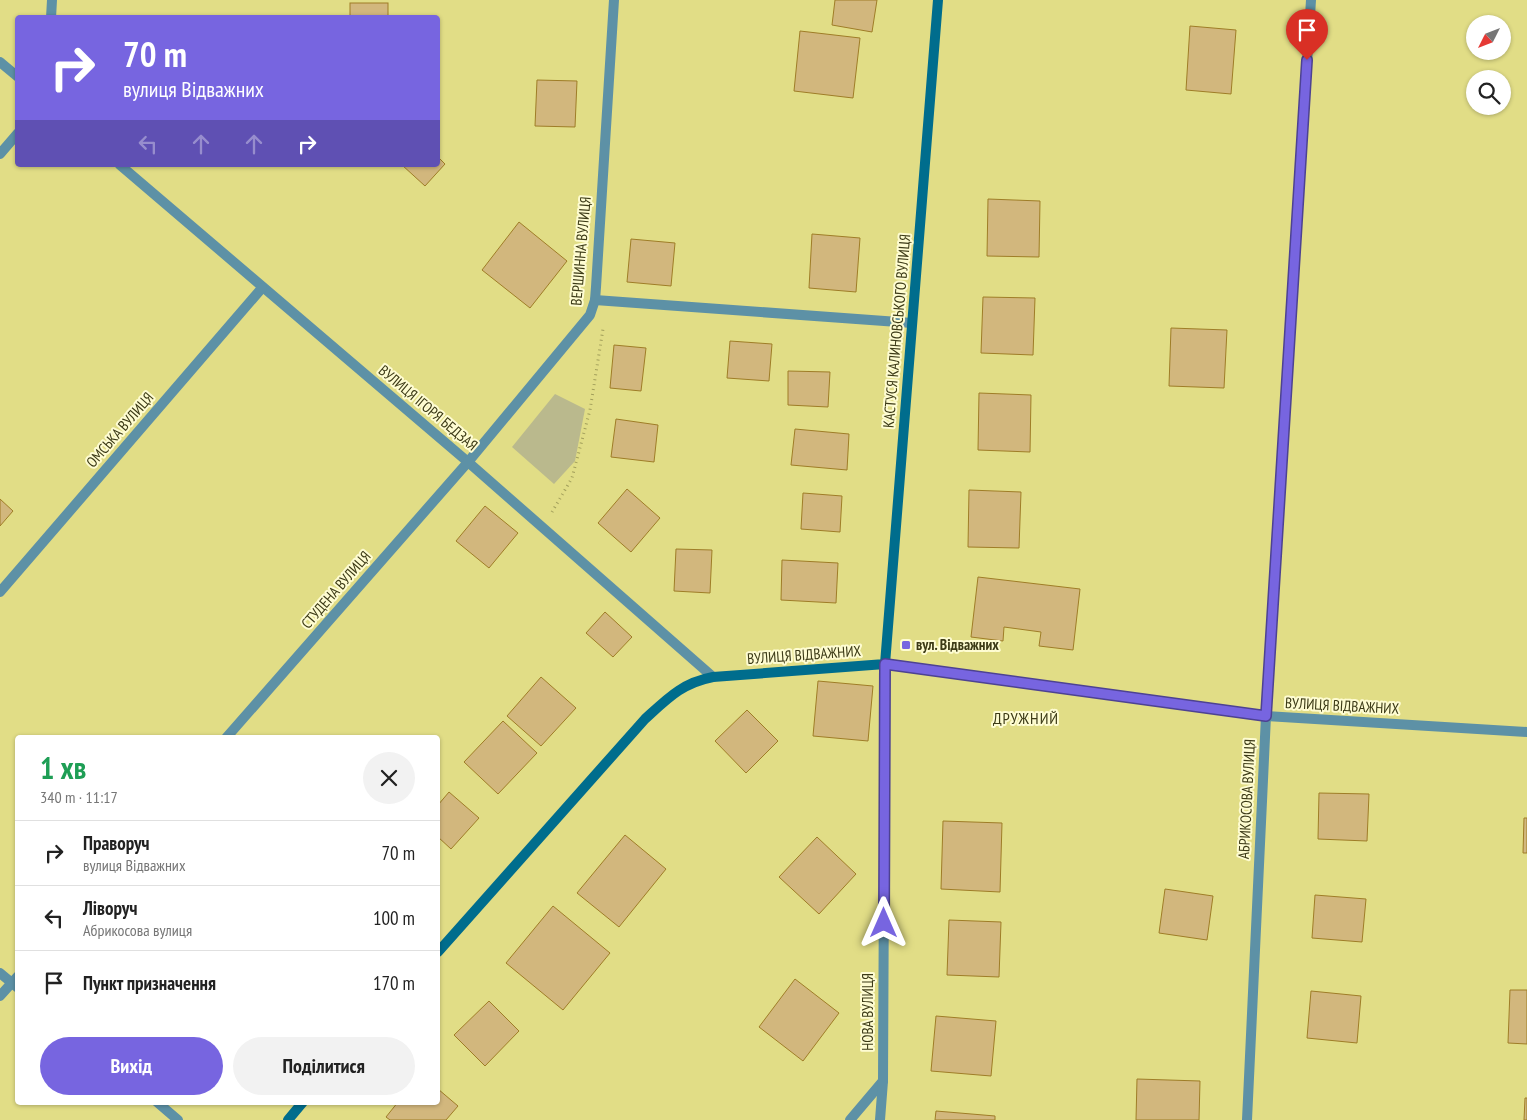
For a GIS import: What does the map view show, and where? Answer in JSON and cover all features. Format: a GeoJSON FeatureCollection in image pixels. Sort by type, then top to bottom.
{"type":"FeatureCollection","features":[{"type":"Feature","properties":{"kind":"street"},"geometry":{"type":"LineString","coordinates":[[51,15],[52,0]]}},
{"type":"Feature","properties":{"kind":"street","name":"ВЕРШИННА ВУЛИЦЯ"},"geometry":{"type":"LineString","coordinates":[[468,462],[590,315],[594,300],[614,0]]}},
{"type":"Feature","properties":{"kind":"street","name":"КАСТУСЯ КАЛИНОВСЬКОГО ВУЛИЦЯ"},"geometry":{"type":"LineString","coordinates":[[885,664],[938,0]]}},
{"type":"Feature","properties":{"kind":"street","name":"АБРИКОСОВА ВУЛИЦЯ"},"geometry":{"type":"LineString","coordinates":[[1247,1120],[1266,716],[1311,0]]}},
{"type":"Feature","properties":{"kind":"street"},"geometry":{"type":"LineString","coordinates":[[0,62],[15,74]]}},
{"type":"Feature","properties":{"kind":"street"},"geometry":{"type":"LineString","coordinates":[[0,154],[15,136]]}},
{"type":"Feature","properties":{"kind":"street","name":"ВУЛИЦЯ ІГОРЯ БЕДЗАЯ"},"geometry":{"type":"LineString","coordinates":[[122,167],[468,462],[713,677]]}},
{"type":"Feature","properties":{"kind":"street","name":"ОМСЬКА ВУЛИЦЯ"},"geometry":{"type":"LineString","coordinates":[[0,592],[262,288]]}},
{"type":"Feature","properties":{"kind":"street"},"geometry":{"type":"LineString","coordinates":[[594,300],[912,323]]}},
{"type":"Feature","properties":{"kind":"street","name":"СТУДЕНА ВУЛИЦЯ"},"geometry":{"type":"LineString","coordinates":[[229,735],[468,462]]}},
{"type":"Feature","properties":{"kind":"street","name":"ВУЛИЦЯ ВІДВАЖНИХ"},"geometry":{"type":"LineString","coordinates":[[440,950],[645,719],[673,694],[695,680],[885,664],[1266,716],[1527,732]]}},
{"type":"Feature","properties":{"kind":"street","name":"НОВА ВУЛИЦЯ"},"geometry":{"type":"LineString","coordinates":[[880,1120],[883,1081],[885,664]]}},
{"type":"Feature","properties":{"kind":"street"},"geometry":{"type":"LineString","coordinates":[[0,973],[15,982],[0,996]]}},
{"type":"Feature","properties":{"kind":"street"},"geometry":{"type":"LineString","coordinates":[[850,1120],[883,1081]]}},
{"type":"Feature","properties":{"kind":"street"},"geometry":{"type":"LineString","coordinates":[[160,1105],[178,1120]]}},
{"type":"Feature","properties":{"kind":"street"},"geometry":{"type":"LineString","coordinates":[[288,1120],[300,1105]]}},
{"type":"Feature","properties":{"kind":"shaded area"},"geometry":{"type":"Polygon","coordinates":[[[555,394],[585,409],[575,461],[554,484],[512,447],[555,394]]]}},
{"type":"Feature","properties":{"kind":"building"},"geometry":{"type":"Polygon","coordinates":[[[835,0],[877,0],[872,32],[832,25],[835,0]]]}},
{"type":"Feature","properties":{"kind":"building"},"geometry":{"type":"Polygon","coordinates":[[[350,3],[388,3],[388,15],[350,15],[350,3]]]}},
{"type":"Feature","properties":{"kind":"building"},"geometry":{"type":"Polygon","coordinates":[[[1190,26],[1236,30],[1231,94],[1186,90],[1190,26]]]}},
{"type":"Feature","properties":{"kind":"building"},"geometry":{"type":"Polygon","coordinates":[[[800,31],[860,38],[853,98],[794,91],[800,31]]]}},
{"type":"Feature","properties":{"kind":"building"},"geometry":{"type":"Polygon","coordinates":[[[537,80],[577,81],[575,127],[535,126],[537,80]]]}},
{"type":"Feature","properties":{"kind":"building"},"geometry":{"type":"Polygon","coordinates":[[[440,159],[445,164],[425,186],[404,167],[440,167],[440,159]]]}},
{"type":"Feature","properties":{"kind":"building"},"geometry":{"type":"Polygon","coordinates":[[[988,199],[1040,201],[1039,257],[987,256],[988,199]]]}},
{"type":"Feature","properties":{"kind":"building"},"geometry":{"type":"Polygon","coordinates":[[[519,222],[567,261],[530,308],[482,270],[519,222]]]}},
{"type":"Feature","properties":{"kind":"building"},"geometry":{"type":"Polygon","coordinates":[[[812,234],[860,238],[856,292],[809,288],[812,234]]]}},
{"type":"Feature","properties":{"kind":"building"},"geometry":{"type":"Polygon","coordinates":[[[631,239],[675,243],[671,286],[627,282],[631,239]]]}},
{"type":"Feature","properties":{"kind":"building"},"geometry":{"type":"Polygon","coordinates":[[[983,297],[1035,298],[1033,355],[981,353],[983,297]]]}},
{"type":"Feature","properties":{"kind":"building"},"geometry":{"type":"Polygon","coordinates":[[[1171,328],[1227,330],[1224,388],[1169,386],[1171,328]]]}},
{"type":"Feature","properties":{"kind":"building"},"geometry":{"type":"Polygon","coordinates":[[[730,341],[772,344],[769,381],[727,378],[730,341]]]}},
{"type":"Feature","properties":{"kind":"building"},"geometry":{"type":"Polygon","coordinates":[[[614,345],[646,348],[641,391],[610,388],[614,345]]]}},
{"type":"Feature","properties":{"kind":"building"},"geometry":{"type":"Polygon","coordinates":[[[788,371],[830,372],[828,407],[788,405],[788,371]]]}},
{"type":"Feature","properties":{"kind":"building"},"geometry":{"type":"Polygon","coordinates":[[[979,393],[1031,395],[1030,452],[978,450],[979,393]]]}},
{"type":"Feature","properties":{"kind":"building"},"geometry":{"type":"Polygon","coordinates":[[[616,419],[658,425],[654,462],[611,457],[616,419]]]}},
{"type":"Feature","properties":{"kind":"building"},"geometry":{"type":"Polygon","coordinates":[[[795,429],[849,434],[847,470],[791,465],[795,429]]]}},
{"type":"Feature","properties":{"kind":"building"},"geometry":{"type":"Polygon","coordinates":[[[627,489],[660,518],[631,552],[598,523],[627,489]]]}},
{"type":"Feature","properties":{"kind":"building"},"geometry":{"type":"Polygon","coordinates":[[[969,490],[1021,492],[1019,548],[968,547],[969,490]]]}},
{"type":"Feature","properties":{"kind":"building"},"geometry":{"type":"Polygon","coordinates":[[[803,493],[842,496],[840,532],[801,529],[803,493]]]}},
{"type":"Feature","properties":{"kind":"building"},"geometry":{"type":"Polygon","coordinates":[[[0,499],[13,511],[0,526],[0,499]]]}},
{"type":"Feature","properties":{"kind":"building"},"geometry":{"type":"Polygon","coordinates":[[[485,506],[518,533],[489,568],[456,541],[485,506]]]}},
{"type":"Feature","properties":{"kind":"building"},"geometry":{"type":"Polygon","coordinates":[[[676,549],[712,550],[710,593],[674,591],[676,549]]]}},
{"type":"Feature","properties":{"kind":"building"},"geometry":{"type":"Polygon","coordinates":[[[782,560],[838,563],[836,603],[781,600],[782,560]]]}},
{"type":"Feature","properties":{"kind":"building"},"geometry":{"type":"Polygon","coordinates":[[[978,577],[1080,589],[1073,650],[1039,646],[1041,632],[1004,627],[1003,641],[971,637],[978,577]]]}},
{"type":"Feature","properties":{"kind":"building"},"geometry":{"type":"Polygon","coordinates":[[[605,612],[632,637],[613,657],[586,633],[605,612]]]}},
{"type":"Feature","properties":{"kind":"building"},"geometry":{"type":"Polygon","coordinates":[[[541,677],[576,708],[541,746],[507,716],[541,677]]]}},
{"type":"Feature","properties":{"kind":"building"},"geometry":{"type":"Polygon","coordinates":[[[818,681],[873,686],[868,741],[813,736],[818,681]]]}},
{"type":"Feature","properties":{"kind":"building"},"geometry":{"type":"Polygon","coordinates":[[[747,710],[778,741],[746,773],[715,741],[747,710]]]}},
{"type":"Feature","properties":{"kind":"building"},"geometry":{"type":"Polygon","coordinates":[[[503,721],[537,753],[498,794],[464,762],[503,721]]]}},
{"type":"Feature","properties":{"kind":"building"},"geometry":{"type":"Polygon","coordinates":[[[449,792],[479,818],[451,849],[440,839],[440,803],[449,792]]]}},
{"type":"Feature","properties":{"kind":"building"},"geometry":{"type":"Polygon","coordinates":[[[1319,793],[1369,794],[1367,841],[1318,839],[1319,793]]]}},
{"type":"Feature","properties":{"kind":"building"},"geometry":{"type":"Polygon","coordinates":[[[1524,818],[1527,818],[1527,853],[1523,853],[1524,818]]]}},
{"type":"Feature","properties":{"kind":"building"},"geometry":{"type":"Polygon","coordinates":[[[943,821],[1002,823],[1000,892],[941,889],[943,821]]]}},
{"type":"Feature","properties":{"kind":"building"},"geometry":{"type":"Polygon","coordinates":[[[625,835],[666,869],[619,927],[577,893],[625,835]]]}},
{"type":"Feature","properties":{"kind":"building"},"geometry":{"type":"Polygon","coordinates":[[[817,837],[856,874],[819,914],[779,877],[817,837]]]}},
{"type":"Feature","properties":{"kind":"building"},"geometry":{"type":"Polygon","coordinates":[[[1165,889],[1213,896],[1207,940],[1159,933],[1165,889]]]}},
{"type":"Feature","properties":{"kind":"building"},"geometry":{"type":"Polygon","coordinates":[[[1315,895],[1366,899],[1362,942],[1312,938],[1315,895]]]}},
{"type":"Feature","properties":{"kind":"building"},"geometry":{"type":"Polygon","coordinates":[[[553,906],[610,953],[563,1010],[506,963],[553,906]]]}},
{"type":"Feature","properties":{"kind":"building"},"geometry":{"type":"Polygon","coordinates":[[[949,920],[1001,922],[999,977],[947,975],[949,920]]]}},
{"type":"Feature","properties":{"kind":"building"},"geometry":{"type":"Polygon","coordinates":[[[795,979],[839,1013],[803,1061],[759,1027],[795,979]]]}},
{"type":"Feature","properties":{"kind":"building"},"geometry":{"type":"Polygon","coordinates":[[[1510,990],[1527,990],[1527,1044],[1508,1043],[1510,990]]]}},
{"type":"Feature","properties":{"kind":"building"},"geometry":{"type":"Polygon","coordinates":[[[1311,991],[1361,996],[1357,1043],[1307,1038],[1311,991]]]}},
{"type":"Feature","properties":{"kind":"building"},"geometry":{"type":"Polygon","coordinates":[[[489,1001],[519,1031],[485,1066],[454,1035],[489,1001]]]}},
{"type":"Feature","properties":{"kind":"building"},"geometry":{"type":"Polygon","coordinates":[[[936,1016],[996,1021],[991,1076],[931,1071],[936,1016]]]}},
{"type":"Feature","properties":{"kind":"building"},"geometry":{"type":"Polygon","coordinates":[[[1137,1079],[1200,1081],[1199,1120],[1136,1120],[1137,1079]]]}},
{"type":"Feature","properties":{"kind":"building"},"geometry":{"type":"Polygon","coordinates":[[[440,1091],[458,1106],[446,1120],[390,1120],[386,1117],[396,1105],[440,1105],[440,1091]]]}},
{"type":"Feature","properties":{"kind":"building"},"geometry":{"type":"Polygon","coordinates":[[[1525,1098],[1527,1098],[1527,1120],[1524,1120],[1525,1098]]]}},
{"type":"Feature","properties":{"kind":"building"},"geometry":{"type":"Polygon","coordinates":[[[936,1111],[995,1116],[995,1120],[935,1120],[936,1111]]]}},
{"type":"Feature","properties":{"kind":"place","name":"вул. Відважних"},"geometry":{"type":"Point","coordinates":[906,645]}},
{"type":"Feature","properties":{"kind":"district","name":"ДРУЖНИЙ"},"geometry":{"type":"Point","coordinates":[1026,718]}},
{"type":"Feature","properties":{"kind":"route"},"geometry":{"type":"LineString","coordinates":[[884,923],[885,664],[1266,716],[1307,60]]}}]}
